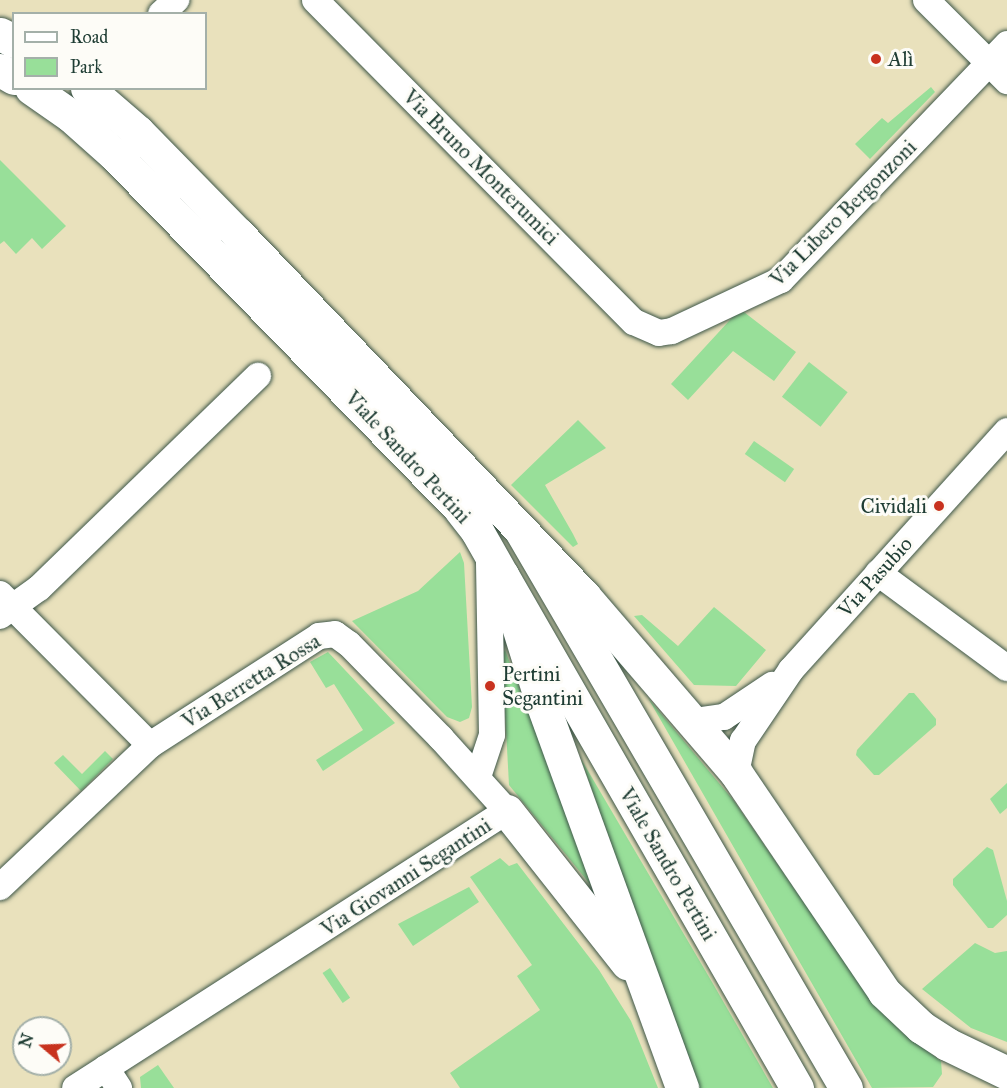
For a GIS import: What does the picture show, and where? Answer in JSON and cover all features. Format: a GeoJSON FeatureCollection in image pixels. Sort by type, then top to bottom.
{"type":"FeatureCollection","features":[{"type":"Feature","properties":{"kind":"main road","name":"Viale Sandro Pertini"},"geometry":{"type":"LineString","coordinates":[[25,90],[114,154],[460,509],[495,563],[797,1088]]}},
{"type":"Feature","properties":{"kind":"main road","name":"Viale Sandro Pertini"},"geometry":{"type":"LineString","coordinates":[[103,94],[359,358],[694,721],[736,773],[884,992],[921,1027],[947,1044],[1007,1073]]}},
{"type":"Feature","properties":{"kind":"main road","name":"Viale Sandro Pertini"},"geometry":{"type":"LineString","coordinates":[[521,531],[846,1088]]}},
{"type":"Feature","properties":{"kind":"main road"},"geometry":{"type":"LineString","coordinates":[[495,563],[541,700],[682,1088]]}},
{"type":"Feature","properties":{"kind":"main road"},"geometry":{"type":"LineString","coordinates":[[507,811],[645,987]]}},
{"type":"Feature","properties":{"kind":"street","name":"Via Bruno Monterumici"},"geometry":{"type":"LineString","coordinates":[[315,0],[634,322],[648,331]]}},
{"type":"Feature","properties":{"kind":"street"},"geometry":{"type":"LineString","coordinates":[[926,0],[998,72]]}},
{"type":"Feature","properties":{"kind":"street","name":"Via Libero Bergonzoni"},"geometry":{"type":"LineString","coordinates":[[648,331],[672,331],[781,280],[998,72],[1007,44]]}},
{"type":"Feature","properties":{"kind":"street"},"geometry":{"type":"LineString","coordinates":[[150,745],[4,606],[39,588],[258,376]]}},
{"type":"Feature","properties":{"kind":"street","name":"Via Pasubio"},"geometry":{"type":"LineString","coordinates":[[736,773],[743,741],[791,670],[1007,431]]}},
{"type":"Feature","properties":{"kind":"street"},"geometry":{"type":"LineString","coordinates":[[478,777],[492,735],[495,563]]}},
{"type":"Feature","properties":{"kind":"street"},"geometry":{"type":"LineString","coordinates":[[878,573],[1007,668]]}},
{"type":"Feature","properties":{"kind":"street","name":"Via Berretta Rossa"},"geometry":{"type":"LineString","coordinates":[[0,887],[150,745],[319,636],[335,634],[349,644],[478,777]]}},
{"type":"Feature","properties":{"kind":"street","name":"Via Pasubio"},"geometry":{"type":"LineString","coordinates":[[694,721],[731,714],[791,670]]}},
{"type":"Feature","properties":{"kind":"street","name":"Via Giovanni Segantini"},"geometry":{"type":"LineString","coordinates":[[75,1088],[112,1078],[507,811],[478,777]]}},
{"type":"Feature","properties":{"kind":"green space"},"geometry":{"type":"Polygon","coordinates":[[[931,87],[935,92],[870,159],[855,144],[882,118],[888,123],[931,87]]]}},
{"type":"Feature","properties":{"kind":"green space"},"geometry":{"type":"Polygon","coordinates":[[[0,160],[66,226],[42,249],[32,238],[16,254],[4,241],[0,244],[0,160]]]}},
{"type":"Feature","properties":{"kind":"green space"},"geometry":{"type":"Polygon","coordinates":[[[740,309],[796,352],[774,381],[733,351],[688,400],[671,384],[740,309]]]}},
{"type":"Feature","properties":{"kind":"green space"},"geometry":{"type":"Polygon","coordinates":[[[809,362],[848,392],[821,427],[782,397],[809,362]]]}},
{"type":"Feature","properties":{"kind":"green space"},"geometry":{"type":"Polygon","coordinates":[[[578,420],[606,448],[545,485],[578,544],[573,547],[511,485],[578,420]]]}},
{"type":"Feature","properties":{"kind":"green space"},"geometry":{"type":"Polygon","coordinates":[[[754,441],[794,469],[785,482],[745,454],[754,441]]]}},
{"type":"Feature","properties":{"kind":"green space"},"geometry":{"type":"Polygon","coordinates":[[[460,552],[464,563],[472,707],[469,718],[460,722],[447,717],[352,621],[418,591],[460,552]]]}},
{"type":"Feature","properties":{"kind":"green space"},"geometry":{"type":"Polygon","coordinates":[[[714,607],[766,650],[736,686],[694,685],[634,616],[642,615],[678,646],[714,607]]]}},
{"type":"Feature","properties":{"kind":"green space"},"geometry":{"type":"Polygon","coordinates":[[[505,650],[596,885],[594,889],[509,785],[502,655],[505,650]]]}},
{"type":"Feature","properties":{"kind":"green space"},"geometry":{"type":"Polygon","coordinates":[[[328,652],[395,723],[323,771],[316,760],[363,730],[334,684],[326,688],[310,662],[328,652]]]}},
{"type":"Feature","properties":{"kind":"green space"},"geometry":{"type":"Polygon","coordinates":[[[909,693],[914,693],[936,719],[936,725],[879,775],[874,775],[856,755],[857,750],[909,693]]]}},
{"type":"Feature","properties":{"kind":"green space"},"geometry":{"type":"Polygon","coordinates":[[[648,698],[734,801],[869,997],[903,1033],[941,1061],[942,1074],[933,1087],[872,1088],[648,698]]]}},
{"type":"Feature","properties":{"kind":"green space"},"geometry":{"type":"Polygon","coordinates":[[[105,751],[113,759],[81,791],[54,763],[63,755],[82,774],[105,751]]]}},
{"type":"Feature","properties":{"kind":"green space"},"geometry":{"type":"Polygon","coordinates":[[[581,759],[712,982],[773,1088],[697,1088],[581,759]]]}},
{"type":"Feature","properties":{"kind":"green space"},"geometry":{"type":"Polygon","coordinates":[[[1007,783],[1007,808],[1000,814],[990,799],[1007,783]]]}},
{"type":"Feature","properties":{"kind":"green space"},"geometry":{"type":"Polygon","coordinates":[[[987,847],[993,850],[1007,901],[1007,915],[993,928],[988,928],[953,885],[953,879],[987,847]]]}},
{"type":"Feature","properties":{"kind":"green space"},"geometry":{"type":"Polygon","coordinates":[[[500,858],[509,866],[517,863],[599,970],[631,1021],[658,1088],[460,1088],[450,1073],[540,1010],[517,976],[532,965],[470,877],[500,858]]]}},
{"type":"Feature","properties":{"kind":"green space"},"geometry":{"type":"Polygon","coordinates":[[[469,887],[479,902],[413,946],[398,924],[469,887]]]}},
{"type":"Feature","properties":{"kind":"green space"},"geometry":{"type":"Polygon","coordinates":[[[975,943],[995,953],[1007,951],[1007,1042],[971,1028],[922,989],[975,943]]]}},
{"type":"Feature","properties":{"kind":"green space"},"geometry":{"type":"Polygon","coordinates":[[[330,968],[350,998],[343,1003],[323,973],[330,968]]]}},
{"type":"Feature","properties":{"kind":"green space"},"geometry":{"type":"Polygon","coordinates":[[[158,1065],[174,1088],[141,1088],[140,1077],[158,1065]]]}},
{"type":"Feature","properties":{"kind":"place","name":"Alì"},"geometry":{"type":"Point","coordinates":[876,59]}},
{"type":"Feature","properties":{"kind":"place","name":"Cividali"},"geometry":{"type":"Point","coordinates":[939,506]}},
{"type":"Feature","properties":{"kind":"place","name":"Pertini Segantini"},"geometry":{"type":"Point","coordinates":[490,686]}}]}
